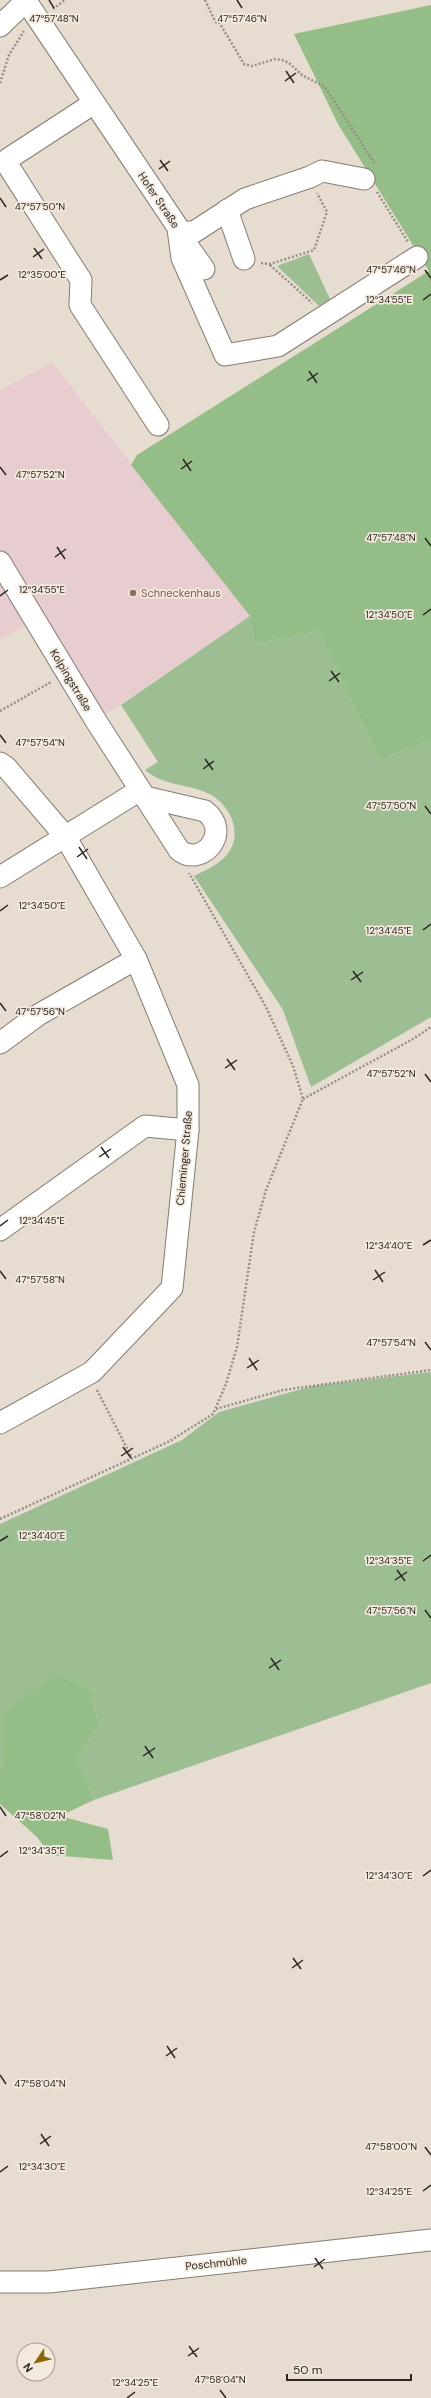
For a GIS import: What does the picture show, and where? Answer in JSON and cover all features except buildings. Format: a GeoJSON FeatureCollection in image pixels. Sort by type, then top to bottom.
{"type":"FeatureCollection","features":[{"type":"Feature","properties":{"kind":"street","name":"Hofer Straße"},"geometry":{"type":"LineString","coordinates":[[0,26],[26,1],[178,229],[186,234],[194,232],[245,199],[310,177],[322,171],[364,179]]}},
{"type":"Feature","properties":{"kind":"street"},"geometry":{"type":"LineString","coordinates":[[94,103],[8,159],[8,164],[81,280],[80,305],[158,425]]}},
{"type":"Feature","properties":{"kind":"street"},"geometry":{"type":"LineString","coordinates":[[227,210],[244,259]]}},
{"type":"Feature","properties":{"kind":"street"},"geometry":{"type":"LineString","coordinates":[[178,229],[204,269]]}},
{"type":"Feature","properties":{"kind":"street"},"geometry":{"type":"LineString","coordinates":[[178,229],[182,258],[226,355],[278,346],[417,257]]}},
{"type":"Feature","properties":{"kind":"street","name":"Kolpingstraße"},"geometry":{"type":"LineString","coordinates":[[0,562],[67,673],[178,850],[185,855]]}},
{"type":"Feature","properties":{"kind":"street","name":"Chieminger Straße"},"geometry":{"type":"LineString","coordinates":[[0,763],[6,767],[65,836],[136,959],[188,1086],[188,1130],[172,1288],[88,1374],[0,1423]]}},
{"type":"Feature","properties":{"kind":"street"},"geometry":{"type":"LineString","coordinates":[[0,877],[65,836],[143,794],[198,808],[212,817],[216,824],[217,834],[214,842],[200,853],[185,855]]}},
{"type":"Feature","properties":{"kind":"street"},"geometry":{"type":"LineString","coordinates":[[0,1043],[38,1015],[136,959]]}},
{"type":"Feature","properties":{"kind":"street"},"geometry":{"type":"LineString","coordinates":[[0,1230],[145,1126],[188,1130]]}},
{"type":"Feature","properties":{"kind":"street","name":"Poschmühle"},"geometry":{"type":"LineString","coordinates":[[0,2282],[49,2282],[431,2240]]}},
{"type":"Feature","properties":{"kind":"path"},"geometry":{"type":"LineString","coordinates":[[205,0],[215,22],[219,22],[244,64],[252,66],[274,59],[282,60],[302,75],[325,87],[375,164],[374,169],[364,179],[374,187],[431,280]]}},
{"type":"Feature","properties":{"kind":"path"},"geometry":{"type":"LineString","coordinates":[[219,22],[224,18]]}},
{"type":"Feature","properties":{"kind":"path"},"geometry":{"type":"LineString","coordinates":[[0,83],[9,55],[24,30],[38,20]]}},
{"type":"Feature","properties":{"kind":"path"},"geometry":{"type":"LineString","coordinates":[[244,259],[270,264],[314,250],[327,212]]}},
{"type":"Feature","properties":{"kind":"path"},"geometry":{"type":"LineString","coordinates":[[270,264],[324,316]]}},
{"type":"Feature","properties":{"kind":"path"},"geometry":{"type":"LineString","coordinates":[[0,711],[67,673]]}},
{"type":"Feature","properties":{"kind":"path"},"geometry":{"type":"LineString","coordinates":[[185,855],[190,876],[266,1007],[293,1066],[303,1098],[264,1197],[254,1232],[237,1347],[226,1384],[214,1411]]}},
{"type":"Feature","properties":{"kind":"path"},"geometry":{"type":"LineString","coordinates":[[303,1098],[413,1039],[431,1027]]}},
{"type":"Feature","properties":{"kind":"path"},"geometry":{"type":"LineString","coordinates":[[0,1519],[170,1441],[214,1411],[283,1390],[431,1370]]}},
{"type":"Feature","properties":{"kind":"path"},"geometry":{"type":"LineString","coordinates":[[88,1374],[132,1458]]}},
{"type":"Feature","properties":{"kind":"shaded area"},"geometry":{"type":"Polygon","coordinates":[[[52,362],[250,616],[96,721],[35,621],[0,639],[0,390],[52,362]]]}},
{"type":"Feature","properties":{"kind":"green space"},"geometry":{"type":"Polygon","coordinates":[[[431,5],[431,740],[380,760],[318,631],[254,644],[250,616],[131,465],[137,455],[429,271],[338,124],[294,34],[431,5]]]}},
{"type":"Feature","properties":{"kind":"green space"},"geometry":{"type":"Polygon","coordinates":[[[309,254],[330,299],[319,306],[277,266],[309,254]]]}},
{"type":"Feature","properties":{"kind":"green space"},"geometry":{"type":"Polygon","coordinates":[[[250,616],[254,644],[318,631],[380,760],[431,740],[431,1017],[311,1087],[283,1010],[194,876],[218,863],[229,852],[235,834],[231,817],[220,802],[213,796],[197,789],[159,779],[145,770],[158,762],[121,705],[250,616]]]}},
{"type":"Feature","properties":{"kind":"green space"},"geometry":{"type":"Polygon","coordinates":[[[431,1372],[431,1683],[94,1800],[77,1759],[99,1726],[89,1687],[56,1675],[3,1767],[0,1768],[0,1524],[182,1440],[219,1412],[313,1386],[431,1372]]]}},
{"type":"Feature","properties":{"kind":"green space"},"geometry":{"type":"Polygon","coordinates":[[[56,1675],[89,1687],[99,1726],[77,1759],[94,1800],[60,1816],[108,1829],[113,1860],[50,1855],[37,1837],[0,1804],[0,1768],[3,1767],[6,1712],[56,1675]]]}},
{"type":"Feature","properties":{"kind":"place","name":"Schneckenhaus"},"geometry":{"type":"Point","coordinates":[133,593]}}]}
